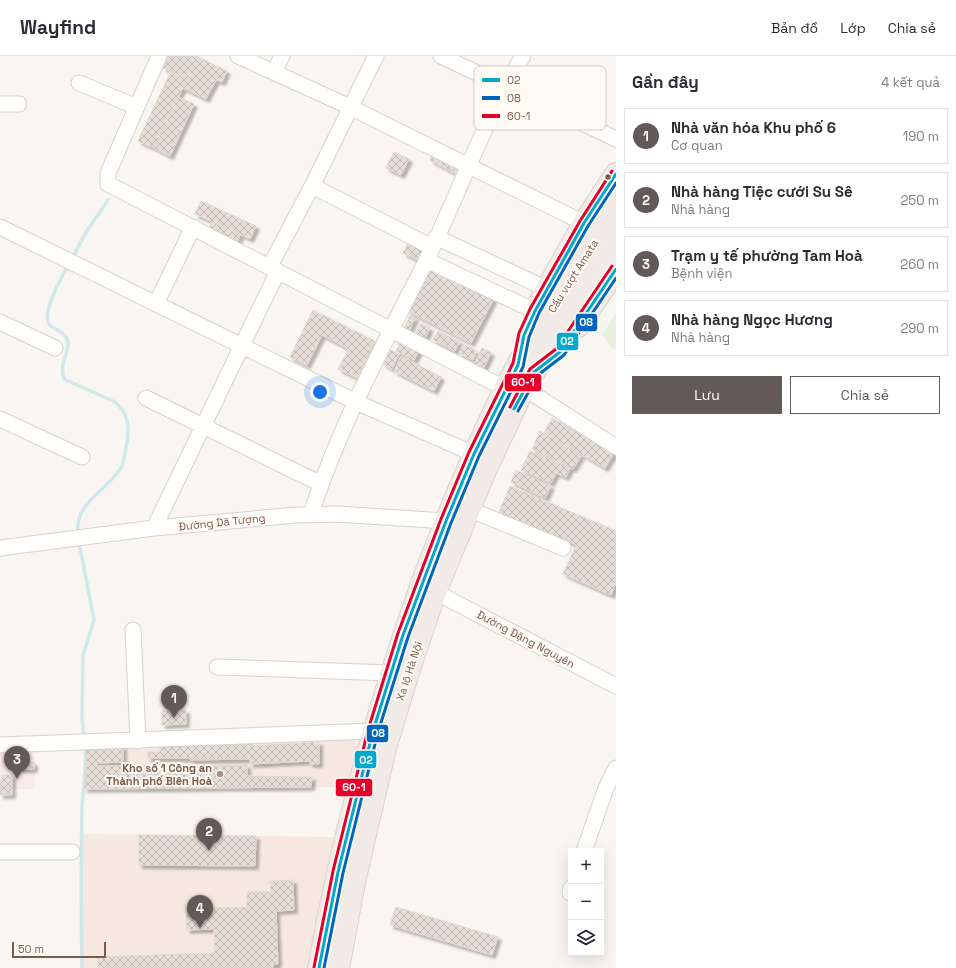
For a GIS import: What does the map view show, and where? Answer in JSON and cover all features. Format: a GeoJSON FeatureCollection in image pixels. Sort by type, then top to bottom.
{"type":"FeatureCollection","features":[{"type":"Feature","properties":{"kind":"highway","name":"Xa lộ Hà Nội"},"geometry":{"type":"LineString","coordinates":[[338,968],[354,882],[385,748],[409,669],[435,592],[520,378],[524,335],[546,321],[547,290],[584,223],[616,174]]}},
{"type":"Feature","properties":{"kind":"highway","name":"Cầu vượt Amata"},"geometry":{"type":"LineString","coordinates":[[520,378],[546,321],[616,207]]}},
{"type":"Feature","properties":{"kind":"highway","name":"Cầu vượt Amata"},"geometry":{"type":"LineString","coordinates":[[546,321],[616,237]]}},
{"type":"Feature","properties":{"kind":"highway","name":"Xa lộ Hà Nội"},"geometry":{"type":"LineString","coordinates":[[520,378],[560,352],[616,269]]}},
{"type":"Feature","properties":{"kind":"highway"},"geometry":{"type":"LineString","coordinates":[[319,968],[338,872],[373,731],[390,673],[446,521],[474,454],[520,378]]}},
{"type":"Feature","properties":{"kind":"street"},"geometry":{"type":"LineString","coordinates":[[159,56],[108,173],[108,184],[391,328],[520,378],[616,447]]}},
{"type":"Feature","properties":{"kind":"street"},"geometry":{"type":"LineString","coordinates":[[238,56],[350,107],[469,164],[584,223]]}},
{"type":"Feature","properties":{"kind":"street"},"geometry":{"type":"LineString","coordinates":[[274,72],[282,56]]}},
{"type":"Feature","properties":{"kind":"street"},"geometry":{"type":"LineString","coordinates":[[154,528],[241,347],[274,269],[312,186],[376,56]]}},
{"type":"Feature","properties":{"kind":"street"},"geometry":{"type":"LineString","coordinates":[[441,56],[474,72]]}},
{"type":"Feature","properties":{"kind":"street"},"geometry":{"type":"LineString","coordinates":[[517,66],[523,56]]}},
{"type":"Feature","properties":{"kind":"street"},"geometry":{"type":"LineString","coordinates":[[79,83],[137,107]]}},
{"type":"Feature","properties":{"kind":"street"},"geometry":{"type":"LineString","coordinates":[[0,104],[19,104]]}},
{"type":"Feature","properties":{"kind":"street"},"geometry":{"type":"LineString","coordinates":[[311,514],[321,484],[356,402],[431,248],[484,130]]}},
{"type":"Feature","properties":{"kind":"street"},"geometry":{"type":"LineString","coordinates":[[597,130],[616,139]]}},
{"type":"Feature","properties":{"kind":"street"},"geometry":{"type":"LineString","coordinates":[[312,186],[431,248],[546,321]]}},
{"type":"Feature","properties":{"kind":"street"},"geometry":{"type":"LineString","coordinates":[[0,227],[241,347],[356,402],[474,454]]}},
{"type":"Feature","properties":{"kind":"street"},"geometry":{"type":"LineString","coordinates":[[156,304],[193,227]]}},
{"type":"Feature","properties":{"kind":"street"},"geometry":{"type":"LineString","coordinates":[[431,248],[547,290]]}},
{"type":"Feature","properties":{"kind":"street"},"geometry":{"type":"LineString","coordinates":[[0,322],[55,348]]}},
{"type":"Feature","properties":{"kind":"street"},"geometry":{"type":"LineString","coordinates":[[146,398],[202,427],[321,484]]}},
{"type":"Feature","properties":{"kind":"street"},"geometry":{"type":"LineString","coordinates":[[0,419],[82,457]]}},
{"type":"Feature","properties":{"kind":"street"},"geometry":{"type":"LineString","coordinates":[[469,509],[563,548]]}},
{"type":"Feature","properties":{"kind":"street","name":"Đường Dã Tượng"},"geometry":{"type":"LineString","coordinates":[[0,548],[154,528],[311,514],[446,521]]}},
{"type":"Feature","properties":{"kind":"street","name":"Đường Đặng Nguyên"},"geometry":{"type":"LineString","coordinates":[[435,592],[616,686]]}},
{"type":"Feature","properties":{"kind":"street"},"geometry":{"type":"LineString","coordinates":[[133,630],[138,741]]}},
{"type":"Feature","properties":{"kind":"street"},"geometry":{"type":"LineString","coordinates":[[217,667],[390,673]]}},
{"type":"Feature","properties":{"kind":"street"},"geometry":{"type":"LineString","coordinates":[[0,745],[373,731]]}},
{"type":"Feature","properties":{"kind":"street"},"geometry":{"type":"LineString","coordinates":[[585,848],[611,790],[616,768]]}},
{"type":"Feature","properties":{"kind":"street"},"geometry":{"type":"LineString","coordinates":[[0,852],[72,852]]}},
{"type":"Feature","properties":{"kind":"shaded area","name":"Kho số 1 Công an Thành phố Biên Hoà"},"geometry":{"type":"Polygon","coordinates":[[[365,736],[351,787],[84,789],[87,762],[85,747],[365,736]]]}},
{"type":"Feature","properties":{"kind":"shaded area"},"geometry":{"type":"Polygon","coordinates":[[[34,748],[35,789],[13,789],[12,795],[0,795],[0,749],[34,748]]]}},
{"type":"Feature","properties":{"kind":"shaded area"},"geometry":{"type":"Polygon","coordinates":[[[82,834],[339,837],[311,968],[82,968],[82,834]]]}},
{"type":"Feature","properties":{"kind":"green space"},"geometry":{"type":"Polygon","coordinates":[[[616,313],[616,347],[614,351],[602,335],[616,313]]]}},
{"type":"Feature","properties":{"kind":"building"},"geometry":{"type":"Polygon","coordinates":[[[168,56],[199,56],[187,79],[163,68],[168,56]]]}},
{"type":"Feature","properties":{"kind":"building"},"geometry":{"type":"Polygon","coordinates":[[[198,57],[227,71],[222,82],[216,80],[206,99],[183,88],[198,57]]]}},
{"type":"Feature","properties":{"kind":"building"},"geometry":{"type":"Polygon","coordinates":[[[171,71],[187,79],[154,148],[138,141],[171,71]]]}},
{"type":"Feature","properties":{"kind":"building"},"geometry":{"type":"Polygon","coordinates":[[[178,97],[194,104],[170,156],[154,148],[178,97]]]}},
{"type":"Feature","properties":{"kind":"building"},"geometry":{"type":"Polygon","coordinates":[[[435,150],[461,163],[456,174],[430,160],[435,150]]]}},
{"type":"Feature","properties":{"kind":"building"},"geometry":{"type":"Polygon","coordinates":[[[394,152],[409,159],[401,175],[386,168],[394,152]]]}},
{"type":"Feature","properties":{"kind":"building"},"geometry":{"type":"Polygon","coordinates":[[[201,201],[256,226],[250,239],[195,214],[201,201]]]}},
{"type":"Feature","properties":{"kind":"building"},"geometry":{"type":"Polygon","coordinates":[[[212,222],[240,235],[238,241],[209,228],[212,222]]]}},
{"type":"Feature","properties":{"kind":"building"},"geometry":{"type":"Polygon","coordinates":[[[408,243],[423,251],[418,260],[403,253],[408,243]]]}},
{"type":"Feature","properties":{"kind":"building"},"geometry":{"type":"Polygon","coordinates":[[[430,265],[494,298],[471,343],[407,311],[430,265]]]}},
{"type":"Feature","properties":{"kind":"building"},"geometry":{"type":"Polygon","coordinates":[[[313,310],[375,341],[357,378],[338,369],[349,349],[322,335],[307,365],[290,357],[313,310]]]}},
{"type":"Feature","properties":{"kind":"building"},"geometry":{"type":"Polygon","coordinates":[[[410,316],[415,318],[408,333],[403,330],[410,316]]]}},
{"type":"Feature","properties":{"kind":"building"},"geometry":{"type":"Polygon","coordinates":[[[421,324],[430,328],[423,342],[413,338],[421,324]]]}},
{"type":"Feature","properties":{"kind":"building"},"geometry":{"type":"Polygon","coordinates":[[[438,331],[460,342],[455,351],[433,340],[438,331]]]}},
{"type":"Feature","properties":{"kind":"building"},"geometry":{"type":"Polygon","coordinates":[[[399,333],[422,345],[414,360],[396,351],[400,344],[395,341],[399,333]]]}},
{"type":"Feature","properties":{"kind":"building"},"geometry":{"type":"Polygon","coordinates":[[[463,344],[477,351],[473,360],[459,353],[463,344]]]}},
{"type":"Feature","properties":{"kind":"building"},"geometry":{"type":"Polygon","coordinates":[[[482,348],[491,353],[483,369],[474,364],[482,348]]]}},
{"type":"Feature","properties":{"kind":"building"},"geometry":{"type":"Polygon","coordinates":[[[390,350],[399,354],[392,369],[383,364],[390,350]]]}},
{"type":"Feature","properties":{"kind":"building"},"geometry":{"type":"Polygon","coordinates":[[[401,356],[441,377],[434,391],[394,371],[401,356]]]}},
{"type":"Feature","properties":{"kind":"building"},"geometry":{"type":"Polygon","coordinates":[[[552,418],[614,453],[605,468],[544,433],[552,418]]]}},
{"type":"Feature","properties":{"kind":"building"},"geometry":{"type":"Polygon","coordinates":[[[540,431],[581,456],[573,469],[532,449],[540,431]]]}},
{"type":"Feature","properties":{"kind":"building"},"geometry":{"type":"Polygon","coordinates":[[[530,451],[570,468],[566,477],[556,473],[551,483],[521,470],[530,451]]]}},
{"type":"Feature","properties":{"kind":"building"},"geometry":{"type":"Polygon","coordinates":[[[516,470],[551,486],[545,498],[511,482],[516,470]]]}},
{"type":"Feature","properties":{"kind":"building"},"geometry":{"type":"Polygon","coordinates":[[[510,486],[616,531],[616,582],[611,595],[563,574],[576,545],[499,512],[510,486]]]}},
{"type":"Feature","properties":{"kind":"building"},"geometry":{"type":"Polygon","coordinates":[[[186,710],[186,724],[162,725],[162,711],[186,710]]]}},
{"type":"Feature","properties":{"kind":"building"},"geometry":{"type":"Polygon","coordinates":[[[249,741],[249,746],[319,742],[319,764],[310,764],[310,761],[250,764],[250,759],[190,760],[190,758],[148,758],[148,752],[160,752],[160,745],[249,741]]]}},
{"type":"Feature","properties":{"kind":"building"},"geometry":{"type":"Polygon","coordinates":[[[123,746],[123,762],[97,763],[97,766],[247,765],[247,776],[312,777],[311,787],[84,789],[87,762],[85,747],[123,746]]]}},
{"type":"Feature","properties":{"kind":"building"},"geometry":{"type":"Polygon","coordinates":[[[19,762],[34,762],[34,769],[19,769],[19,762]]]}},
{"type":"Feature","properties":{"kind":"building"},"geometry":{"type":"Polygon","coordinates":[[[2,775],[12,775],[12,795],[0,795],[0,781],[2,781],[2,775]]]}},
{"type":"Feature","properties":{"kind":"building"},"geometry":{"type":"Polygon","coordinates":[[[139,835],[256,836],[255,866],[139,865],[139,835]]]}},
{"type":"Feature","properties":{"kind":"building"},"geometry":{"type":"Polygon","coordinates":[[[293,880],[294,910],[276,911],[278,964],[273,964],[273,968],[98,968],[98,957],[215,953],[214,929],[187,930],[186,909],[247,907],[247,892],[271,892],[270,881],[293,880]]]}},
{"type":"Feature","properties":{"kind":"building"},"geometry":{"type":"Polygon","coordinates":[[[396,907],[498,937],[492,955],[390,925],[396,907]]]}},
{"type":"Feature","properties":{"kind":"waterway"},"geometry":{"type":"LineString","coordinates":[[72,259],[85,234],[108,200]]}},
{"type":"Feature","properties":{"kind":"waterway"},"geometry":{"type":"LineString","coordinates":[[69,264],[57,286],[47,314],[48,321],[51,326],[64,335],[68,343],[63,365],[64,379],[115,402],[124,413],[128,426],[126,446],[121,468],[86,505],[78,522],[78,533]]}},
{"type":"Feature","properties":{"kind":"waterway"},"geometry":{"type":"LineString","coordinates":[[79,542],[94,620],[83,655],[82,717],[84,738]]}},
{"type":"Feature","properties":{"kind":"waterway"},"geometry":{"type":"LineString","coordinates":[[82,968],[82,808],[86,762],[85,746]]}},
{"type":"Feature","properties":{"kind":"transit line","name":"60-1"},"geometry":{"type":"LineString","coordinates":[[314,967],[333,871],[368,730],[398,633],[441,519],[469,452],[513,363],[519,333],[530,309],[580,221],[612,171]]}},
{"type":"Feature","properties":{"kind":"transit line","name":"02"},"geometry":{"type":"LineString","coordinates":[[319,968],[338,872],[373,731],[403,635],[446,521],[474,454],[518,365],[524,335],[535,311],[584,223],[616,174]]}},
{"type":"Feature","properties":{"kind":"transit line","name":"08"},"geometry":{"type":"LineString","coordinates":[[324,968],[343,873],[378,732],[408,637],[451,523],[479,456],[523,367],[529,337],[539,313],[588,226],[616,183]]}},
{"type":"Feature","properties":{"kind":"transit line","name":"60-1"},"geometry":{"type":"LineString","coordinates":[[510,407],[530,369],[556,349],[612,266]]}},
{"type":"Feature","properties":{"kind":"transit line","name":"02"},"geometry":{"type":"LineString","coordinates":[[514,409],[534,372],[560,352],[616,269]]}},
{"type":"Feature","properties":{"kind":"transit line","name":"08"},"geometry":{"type":"LineString","coordinates":[[518,411],[538,375],[564,355],[616,278]]}},
{"type":"Feature","properties":{"kind":"place","name":"Nhà văn hóa Khu phố 6"},"geometry":{"type":"Point","coordinates":[174,718]}},
{"type":"Feature","properties":{"kind":"place","name":"Kho số 1 Công an Thành phố Biên Hoà"},"geometry":{"type":"Point","coordinates":[220,774]}},
{"type":"Feature","properties":{"kind":"place","name":"Trạm y tế phường Tam Hoà"},"geometry":{"type":"Point","coordinates":[17,779]}},
{"type":"Feature","properties":{"kind":"place","name":"Nhà hàng Tiệc cưới Su Sê"},"geometry":{"type":"Point","coordinates":[209,851]}},
{"type":"Feature","properties":{"kind":"place","name":"Nhà hàng Ngọc Hương"},"geometry":{"type":"Point","coordinates":[200,928]}}]}
